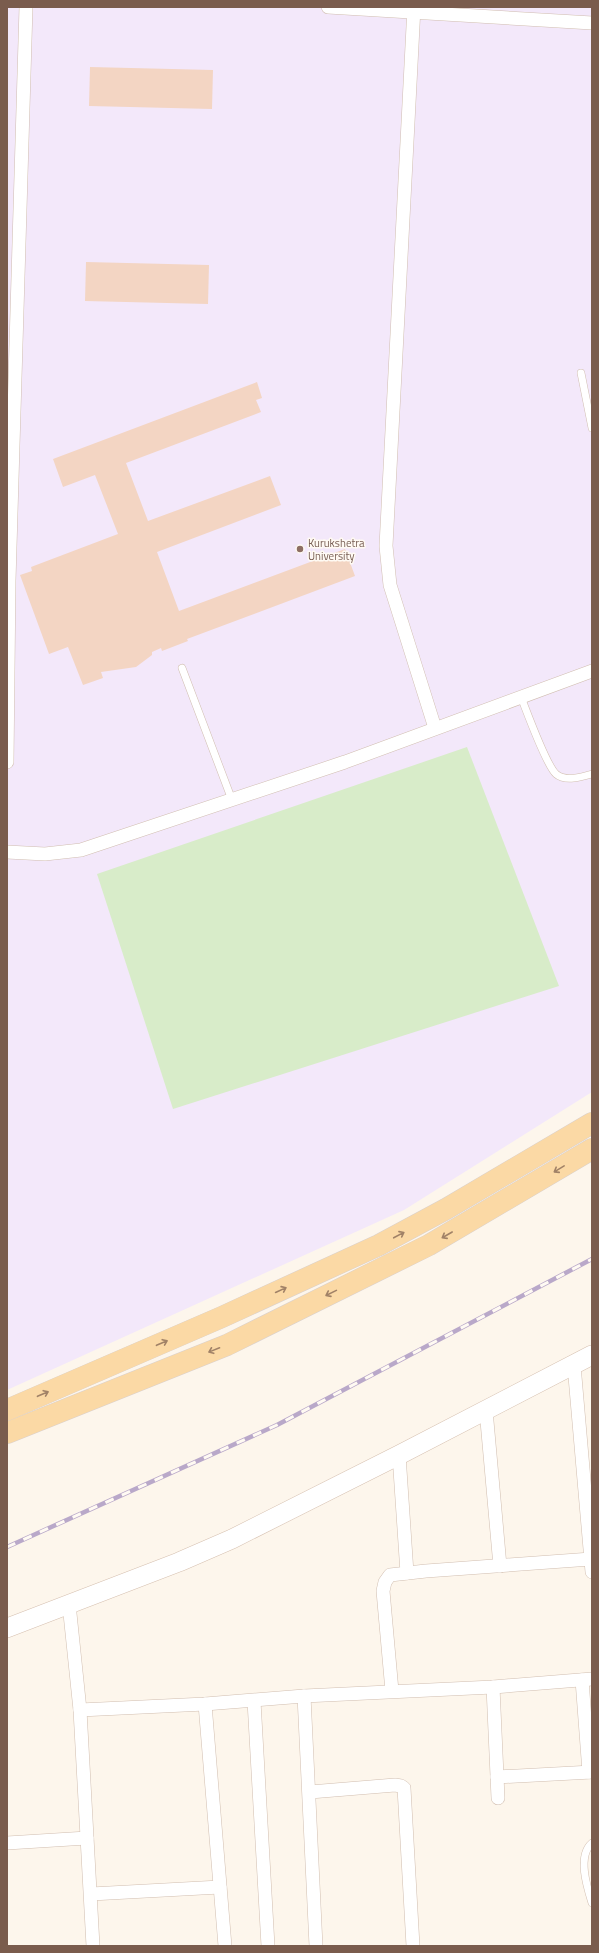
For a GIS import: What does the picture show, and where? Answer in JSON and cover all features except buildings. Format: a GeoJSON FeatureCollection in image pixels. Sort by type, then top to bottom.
{"type":"FeatureCollection","features":[{"type":"Feature","properties":{"kind":"main road"},"geometry":{"type":"LineString","coordinates":[[7,1410],[222,1317],[378,1245],[446,1209],[592,1123]]}},
{"type":"Feature","properties":{"kind":"main road"},"geometry":{"type":"LineString","coordinates":[[7,1432],[227,1345],[430,1245],[592,1148]]}},
{"type":"Feature","properties":{"kind":"street"},"geometry":{"type":"LineString","coordinates":[[7,762],[8,581],[26,7]]}},
{"type":"Feature","properties":{"kind":"street"},"geometry":{"type":"LineString","coordinates":[[328,7],[414,10],[592,23]]}},
{"type":"Feature","properties":{"kind":"street"},"geometry":{"type":"LineString","coordinates":[[414,10],[386,546],[390,585],[435,728]]}},
{"type":"Feature","properties":{"kind":"street"},"geometry":{"type":"LineString","coordinates":[[7,852],[45,854],[81,850],[345,762],[592,671]]}},
{"type":"Feature","properties":{"kind":"street"},"geometry":{"type":"LineString","coordinates":[[7,1628],[179,1562],[232,1539],[399,1455],[592,1355]]}},
{"type":"Feature","properties":{"kind":"street"},"geometry":{"type":"LineString","coordinates":[[574,1365],[592,1572]]}},
{"type":"Feature","properties":{"kind":"street"},"geometry":{"type":"LineString","coordinates":[[486,1410],[500,1566]]}},
{"type":"Feature","properties":{"kind":"street"},"geometry":{"type":"LineString","coordinates":[[399,1455],[407,1573]]}},
{"type":"Feature","properties":{"kind":"street"},"geometry":{"type":"LineString","coordinates":[[392,1692],[384,1591],[385,1582],[390,1575],[591,1559]]}},
{"type":"Feature","properties":{"kind":"street"},"geometry":{"type":"LineString","coordinates":[[69,1604],[80,1710],[93,1946]]}},
{"type":"Feature","properties":{"kind":"street"},"geometry":{"type":"LineString","coordinates":[[80,1710],[254,1701],[304,1696],[493,1687],[587,1680],[590,1772],[497,1777]]}},
{"type":"Feature","properties":{"kind":"street"},"geometry":{"type":"LineString","coordinates":[[493,1687],[498,1798]]}},
{"type":"Feature","properties":{"kind":"street"},"geometry":{"type":"LineString","coordinates":[[304,1696],[310,1792],[316,1946]]}},
{"type":"Feature","properties":{"kind":"street"},"geometry":{"type":"LineString","coordinates":[[254,1701],[268,1946]]}},
{"type":"Feature","properties":{"kind":"street"},"geometry":{"type":"LineString","coordinates":[[205,1704],[225,1946]]}},
{"type":"Feature","properties":{"kind":"street"},"geometry":{"type":"LineString","coordinates":[[310,1792],[395,1785],[404,1788],[413,1946]]}},
{"type":"Feature","properties":{"kind":"street"},"geometry":{"type":"LineString","coordinates":[[7,1843],[87,1838]]}},
{"type":"Feature","properties":{"kind":"street"},"geometry":{"type":"LineString","coordinates":[[91,1894],[220,1887]]}},
{"type":"Feature","properties":{"kind":"lane"},"geometry":{"type":"LineString","coordinates":[[581,373],[592,428]]}},
{"type":"Feature","properties":{"kind":"lane"},"geometry":{"type":"LineString","coordinates":[[182,668],[232,800]]}},
{"type":"Feature","properties":{"kind":"lane"},"geometry":{"type":"LineString","coordinates":[[521,697],[549,764],[556,774],[566,778],[592,774]]}},
{"type":"Feature","properties":{"kind":"lane"},"geometry":{"type":"LineString","coordinates":[[592,1843],[584,1856],[587,1884],[592,1903]]}},
{"type":"Feature","properties":{"kind":"shaded area","name":"Kurukshetra University"},"geometry":{"type":"Polygon","coordinates":[[[7,7],[592,7],[592,1092],[404,1210],[7,1390],[7,7]]]}},
{"type":"Feature","properties":{"kind":"green space"},"geometry":{"type":"Polygon","coordinates":[[[467,747],[559,986],[173,1109],[97,874],[467,747]]]}},
{"type":"Feature","properties":{"kind":"railway"},"geometry":{"type":"LineString","coordinates":[[7,1547],[277,1425],[592,1259]]}},
{"type":"Feature","properties":{"kind":"place","name":"Kurukshetra University"},"geometry":{"type":"Point","coordinates":[300,549]}}]}
